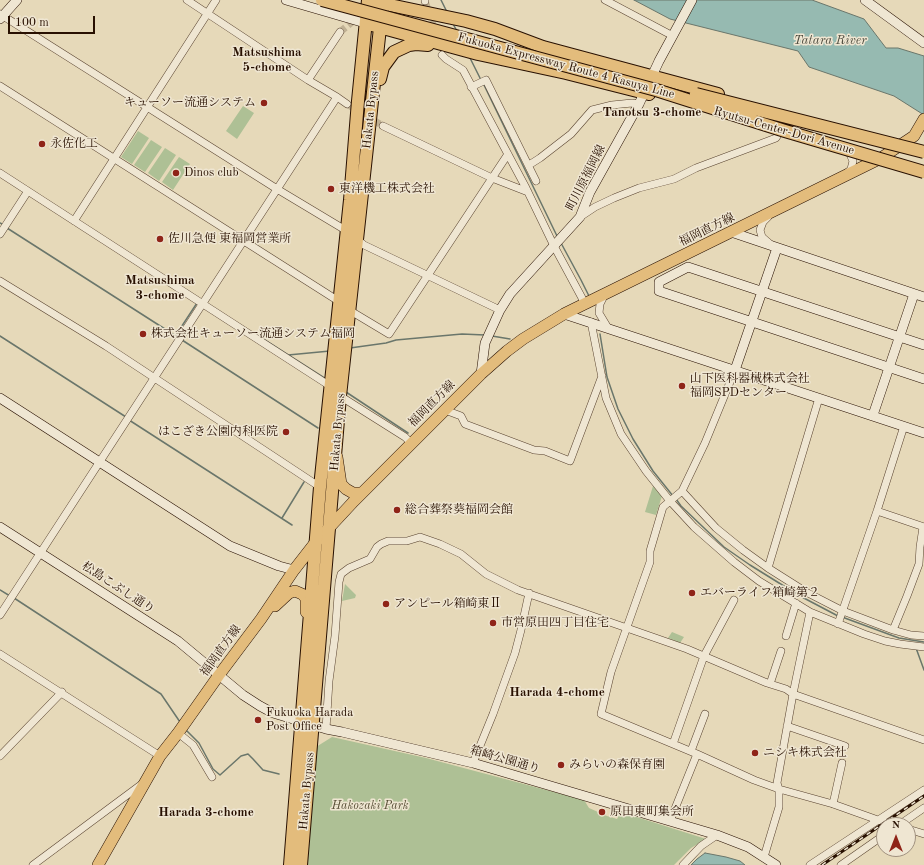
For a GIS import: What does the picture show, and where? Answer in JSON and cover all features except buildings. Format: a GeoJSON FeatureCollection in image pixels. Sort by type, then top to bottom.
{"type":"FeatureCollection","features":[{"type":"Feature","properties":{"kind":"highway","name":"Fukuoka Expressway Route 4 Kasuya Line"},"geometry":{"type":"LineString","coordinates":[[322,0],[656,90],[785,131],[924,171]]}},
{"type":"Feature","properties":{"kind":"highway","name":"Fukuoka Expressway Route 4 Kasuya Line"},"geometry":{"type":"LineString","coordinates":[[350,0],[772,114],[924,151]]}},
{"type":"Feature","properties":{"kind":"highway","name":"Hakata Bypass"},"geometry":{"type":"LineString","coordinates":[[290,865],[329,529],[340,396],[347,231],[368,0]]}},
{"type":"Feature","properties":{"kind":"highway","name":"Ryutsu-Center-Dori Avenue"},"geometry":{"type":"LineString","coordinates":[[368,0],[466,21],[495,29],[543,46],[924,151]]}},
{"type":"Feature","properties":{"kind":"highway"},"geometry":{"type":"LineString","coordinates":[[406,0],[410,4],[440,15]]}},
{"type":"Feature","properties":{"kind":"highway","name":"Hakata Bypass"},"geometry":{"type":"LineString","coordinates":[[301,865],[307,723],[305,678],[320,488],[330,386],[357,239],[383,2]]}},
{"type":"Feature","properties":{"kind":"highway","name":"Ryutsu-Center-Dori Avenue"},"geometry":{"type":"LineString","coordinates":[[365,23],[454,46],[478,54],[566,73],[644,93],[924,171]]}},
{"type":"Feature","properties":{"kind":"highway"},"geometry":{"type":"LineString","coordinates":[[368,134],[378,99],[378,89],[383,67],[394,52],[402,48],[416,44],[425,44],[502,63],[517,63]]}},
{"type":"Feature","properties":{"kind":"highway"},"geometry":{"type":"LineString","coordinates":[[772,114],[820,131],[924,158]]}},
{"type":"Feature","properties":{"kind":"highway"},"geometry":{"type":"LineString","coordinates":[[855,152],[924,165]]}},
{"type":"Feature","properties":{"kind":"main road","name":"福岡直方線"},"geometry":{"type":"LineString","coordinates":[[98,865],[160,756],[315,543],[362,493],[480,374],[523,339],[564,314],[881,158],[914,136],[924,119]]}},
{"type":"Feature","properties":{"kind":"main road"},"geometry":{"type":"LineString","coordinates":[[336,448],[341,484],[353,493],[362,493]]}},
{"type":"Feature","properties":{"kind":"main road"},"geometry":{"type":"LineString","coordinates":[[261,619],[292,591],[298,591],[306,598],[304,652],[305,678]]}},
{"type":"Feature","properties":{"kind":"street"},"geometry":{"type":"LineString","coordinates":[[17,0],[1,16],[147,106],[277,189],[347,231],[364,245],[500,310]]}},
{"type":"Feature","properties":{"kind":"street"},"geometry":{"type":"LineString","coordinates":[[187,0],[347,104]]}},
{"type":"Feature","properties":{"kind":"street"},"geometry":{"type":"LineString","coordinates":[[74,220],[216,0]]}},
{"type":"Feature","properties":{"kind":"street"},"geometry":{"type":"LineString","coordinates":[[286,0],[365,23]]}},
{"type":"Feature","properties":{"kind":"street"},"geometry":{"type":"LineString","coordinates":[[605,0],[672,36]]}},
{"type":"Feature","properties":{"kind":"street","name":"町川原福岡線"},"geometry":{"type":"LineString","coordinates":[[480,374],[485,343],[500,310],[510,294],[580,217],[590,192],[639,104],[672,36],[692,0]]}},
{"type":"Feature","properties":{"kind":"street"},"geometry":{"type":"LineString","coordinates":[[865,0],[924,43]]}},
{"type":"Feature","properties":{"kind":"street"},"geometry":{"type":"LineString","coordinates":[[308,80],[340,32]]}},
{"type":"Feature","properties":{"kind":"street"},"geometry":{"type":"LineString","coordinates":[[442,55],[463,70],[528,192],[582,298],[584,305]]}},
{"type":"Feature","properties":{"kind":"street"},"geometry":{"type":"LineString","coordinates":[[471,87],[486,80],[536,181]]}},
{"type":"Feature","properties":{"kind":"street"},"geometry":{"type":"LineString","coordinates":[[0,86],[389,334],[508,154]]}},
{"type":"Feature","properties":{"kind":"street"},"geometry":{"type":"LineString","coordinates":[[0,615],[337,97]]}},
{"type":"Feature","properties":{"kind":"street"},"geometry":{"type":"LineString","coordinates":[[529,165],[567,138],[592,110],[612,105],[632,103],[639,104]]}},
{"type":"Feature","properties":{"kind":"street"},"geometry":{"type":"LineString","coordinates":[[383,126],[492,178],[528,192]]}},
{"type":"Feature","properties":{"kind":"street"},"geometry":{"type":"LineString","coordinates":[[580,217],[595,207],[639,188],[674,179],[696,168],[776,138],[781,130]]}},
{"type":"Feature","properties":{"kind":"street"},"geometry":{"type":"LineString","coordinates":[[828,144],[847,151],[850,154],[853,161],[851,169],[844,176]]}},
{"type":"Feature","properties":{"kind":"street"},"geometry":{"type":"LineString","coordinates":[[0,173],[330,386]]}},
{"type":"Feature","properties":{"kind":"street"},"geometry":{"type":"LineString","coordinates":[[0,234],[28,191]]}},
{"type":"Feature","properties":{"kind":"street"},"geometry":{"type":"LineString","coordinates":[[777,248],[762,237],[760,230],[763,222],[781,207]]}},
{"type":"Feature","properties":{"kind":"street"},"geometry":{"type":"LineString","coordinates":[[731,232],[924,297]]}},
{"type":"Feature","properties":{"kind":"street"},"geometry":{"type":"LineString","coordinates":[[777,248],[735,370],[705,443],[681,492],[663,507],[650,551],[650,562],[611,672],[602,714],[754,780],[779,789],[833,804],[876,820]]}},
{"type":"Feature","properties":{"kind":"street"},"geometry":{"type":"LineString","coordinates":[[924,345],[688,267],[659,282],[658,291],[924,379]]}},
{"type":"Feature","properties":{"kind":"street"},"geometry":{"type":"LineString","coordinates":[[0,281],[71,323],[320,488]]}},
{"type":"Feature","properties":{"kind":"street"},"geometry":{"type":"LineString","coordinates":[[605,294],[599,308],[601,317],[608,328]]}},
{"type":"Feature","properties":{"kind":"street"},"geometry":{"type":"LineString","coordinates":[[873,416],[914,294]]}},
{"type":"Feature","properties":{"kind":"street"},"geometry":{"type":"LineString","coordinates":[[564,314],[924,433]]}},
{"type":"Feature","properties":{"kind":"street"},"geometry":{"type":"LineString","coordinates":[[591,322],[606,398],[620,434],[646,471],[694,527],[734,562],[759,580],[810,612],[841,617],[911,635],[924,636]]}},
{"type":"Feature","properties":{"kind":"street"},"geometry":{"type":"LineString","coordinates":[[445,410],[461,416],[465,424],[534,450],[545,451],[570,461],[602,376]]}},
{"type":"Feature","properties":{"kind":"street"},"geometry":{"type":"LineString","coordinates":[[340,396],[405,437],[411,443]]}},
{"type":"Feature","properties":{"kind":"street"},"geometry":{"type":"LineString","coordinates":[[0,398],[230,546],[294,570]]}},
{"type":"Feature","properties":{"kind":"street"},"geometry":{"type":"LineString","coordinates":[[768,568],[819,398]]}},
{"type":"Feature","properties":{"kind":"street"},"geometry":{"type":"LineString","coordinates":[[841,617],[904,426]]}},
{"type":"Feature","properties":{"kind":"street"},"geometry":{"type":"LineString","coordinates":[[681,492],[716,528],[743,550],[841,617],[885,640],[900,644],[924,647]]}},
{"type":"Feature","properties":{"kind":"street"},"geometry":{"type":"LineString","coordinates":[[877,511],[923,527],[919,564],[893,630]]}},
{"type":"Feature","properties":{"kind":"street","name":"松島こぶし通り"},"geometry":{"type":"LineString","coordinates":[[0,526],[178,641],[243,695],[260,706],[283,717],[307,723]]}},
{"type":"Feature","properties":{"kind":"street"},"geometry":{"type":"LineString","coordinates":[[326,729],[329,681],[341,574],[349,568],[370,559],[377,547],[381,544],[388,541],[407,541],[420,537],[461,554],[486,574],[518,590],[626,627],[704,656],[770,684],[786,689],[793,694],[924,740]]}},
{"type":"Feature","properties":{"kind":"street"},"geometry":{"type":"LineString","coordinates":[[473,763],[493,714],[515,653],[529,593]]}},
{"type":"Feature","properties":{"kind":"street"},"geometry":{"type":"LineString","coordinates":[[673,744],[704,656],[734,600]]}},
{"type":"Feature","properties":{"kind":"street"},"geometry":{"type":"LineString","coordinates":[[786,636],[796,603]]}},
{"type":"Feature","properties":{"kind":"street"},"geometry":{"type":"LineString","coordinates":[[764,857],[779,807],[779,789],[777,783],[810,612]]}},
{"type":"Feature","properties":{"kind":"street"},"geometry":{"type":"LineString","coordinates":[[770,684],[781,651]]}},
{"type":"Feature","properties":{"kind":"street"},"geometry":{"type":"LineString","coordinates":[[0,654],[62,692],[160,756]]}},
{"type":"Feature","properties":{"kind":"street"},"geometry":{"type":"LineString","coordinates":[[0,756],[62,692]]}},
{"type":"Feature","properties":{"kind":"street"},"geometry":{"type":"LineString","coordinates":[[670,821],[694,753],[705,714]]}},
{"type":"Feature","properties":{"kind":"street","name":"箱崎公園通り"},"geometry":{"type":"LineString","coordinates":[[307,723],[326,729],[473,763],[718,835],[739,843],[776,865]]}},
{"type":"Feature","properties":{"kind":"street"},"geometry":{"type":"LineString","coordinates":[[787,726],[844,746]]}},
{"type":"Feature","properties":{"kind":"street"},"geometry":{"type":"LineString","coordinates":[[178,733],[194,745],[212,777]]}},
{"type":"Feature","properties":{"kind":"street"},"geometry":{"type":"LineString","coordinates":[[833,804],[842,763]]}},
{"type":"Feature","properties":{"kind":"street"},"geometry":{"type":"LineString","coordinates":[[33,865],[145,782]]}},
{"type":"Feature","properties":{"kind":"street"},"geometry":{"type":"LineString","coordinates":[[885,817],[924,790]]}},
{"type":"Feature","properties":{"kind":"street"},"geometry":{"type":"LineString","coordinates":[[910,817],[924,808]]}},
{"type":"Feature","properties":{"kind":"street"},"geometry":{"type":"LineString","coordinates":[[810,865],[876,823]]}},
{"type":"Feature","properties":{"kind":"street"},"geometry":{"type":"LineString","coordinates":[[683,865],[701,846],[718,835]]}},
{"type":"Feature","properties":{"kind":"street"},"geometry":{"type":"LineString","coordinates":[[841,865],[876,841]]}},
{"type":"Feature","properties":{"kind":"green space","name":"Dinos club"},"geometry":{"type":"Polygon","coordinates":[[[243,106],[254,113],[237,139],[226,131],[243,106]]]}},
{"type":"Feature","properties":{"kind":"green space"},"geometry":{"type":"Polygon","coordinates":[[[138,131],[149,138],[132,164],[121,157],[138,131]]]}},
{"type":"Feature","properties":{"kind":"green space","name":"Dinos club"},"geometry":{"type":"Polygon","coordinates":[[[151,140],[162,147],[145,172],[134,165],[151,140]]]}},
{"type":"Feature","properties":{"kind":"green space","name":"Dinos club"},"geometry":{"type":"Polygon","coordinates":[[[165,148],[176,155],[159,181],[148,173],[165,148]]]}},
{"type":"Feature","properties":{"kind":"green space","name":"Dinos club"},"geometry":{"type":"Polygon","coordinates":[[[179,157],[190,164],[173,190],[162,182],[179,157]]]}},
{"type":"Feature","properties":{"kind":"green space"},"geometry":{"type":"Polygon","coordinates":[[[653,486],[662,496],[656,515],[645,512],[653,486]]]}},
{"type":"Feature","properties":{"kind":"green space"},"geometry":{"type":"Polygon","coordinates":[[[345,584],[356,595],[355,598],[342,601],[345,584]]]}},
{"type":"Feature","properties":{"kind":"green space"},"geometry":{"type":"Polygon","coordinates":[[[672,632],[684,637],[680,643],[668,638],[672,632]]]}},
{"type":"Feature","properties":{"kind":"green space","name":"Hakozaki Park"},"geometry":{"type":"Polygon","coordinates":[[[332,737],[426,758],[584,800],[589,808],[607,816],[617,819],[621,812],[706,839],[691,848],[674,865],[306,865],[316,747],[332,737]]]}},
{"type":"Feature","properties":{"kind":"water","name":"Tatara River"},"geometry":{"type":"Polygon","coordinates":[[[634,0],[812,0],[864,19],[886,48],[898,48],[924,56],[924,115],[894,96],[809,67],[798,51],[670,19],[634,0]]]}},
{"type":"Feature","properties":{"kind":"water"},"geometry":{"type":"Polygon","coordinates":[[[705,853],[740,861],[745,865],[691,865],[705,853]]]}},
{"type":"Feature","properties":{"kind":"waterway"},"geometry":{"type":"LineString","coordinates":[[441,0],[447,12]]}},
{"type":"Feature","properties":{"kind":"waterway"},"geometry":{"type":"LineString","coordinates":[[453,24],[457,31]]}},
{"type":"Feature","properties":{"kind":"waterway"},"geometry":{"type":"LineString","coordinates":[[470,58],[481,80]]}},
{"type":"Feature","properties":{"kind":"waterway"},"geometry":{"type":"LineString","coordinates":[[484,85],[557,236]]}},
{"type":"Feature","properties":{"kind":"waterway"},"geometry":{"type":"LineString","coordinates":[[0,223],[4,225]]}},
{"type":"Feature","properties":{"kind":"waterway"},"geometry":{"type":"LineString","coordinates":[[7,228],[179,338]]}},
{"type":"Feature","properties":{"kind":"waterway"},"geometry":{"type":"LineString","coordinates":[[561,243],[589,296]]}},
{"type":"Feature","properties":{"kind":"waterway"},"geometry":{"type":"LineString","coordinates":[[176,335],[197,303]]}},
{"type":"Feature","properties":{"kind":"waterway"},"geometry":{"type":"LineString","coordinates":[[350,348],[386,343],[396,340],[462,334],[485,335]]}},
{"type":"Feature","properties":{"kind":"waterway"},"geometry":{"type":"LineString","coordinates":[[600,334],[607,377],[618,409],[633,439],[653,471],[673,496]]}},
{"type":"Feature","properties":{"kind":"waterway"},"geometry":{"type":"LineString","coordinates":[[257,335],[326,379]]}},
{"type":"Feature","properties":{"kind":"waterway"},"geometry":{"type":"LineString","coordinates":[[0,336],[126,417]]}},
{"type":"Feature","properties":{"kind":"waterway"},"geometry":{"type":"LineString","coordinates":[[492,336],[510,339]]}},
{"type":"Feature","properties":{"kind":"waterway"},"geometry":{"type":"LineString","coordinates":[[182,340],[318,428]]}},
{"type":"Feature","properties":{"kind":"waterway"},"geometry":{"type":"LineString","coordinates":[[288,355],[330,351]]}},
{"type":"Feature","properties":{"kind":"waterway"},"geometry":{"type":"LineString","coordinates":[[346,392],[408,433]]}},
{"type":"Feature","properties":{"kind":"waterway"},"geometry":{"type":"LineString","coordinates":[[129,420],[292,525]]}},
{"type":"Feature","properties":{"kind":"waterway"},"geometry":{"type":"LineString","coordinates":[[282,518],[304,482]]}},
{"type":"Feature","properties":{"kind":"waterway"},"geometry":{"type":"LineString","coordinates":[[676,499],[681,506],[724,547],[800,596],[838,616]]}},
{"type":"Feature","properties":{"kind":"waterway"},"geometry":{"type":"LineString","coordinates":[[0,590],[10,596]]}},
{"type":"Feature","properties":{"kind":"waterway"},"geometry":{"type":"LineString","coordinates":[[14,598],[161,694],[180,722]]}},
{"type":"Feature","properties":{"kind":"waterway"},"geometry":{"type":"LineString","coordinates":[[842,617],[899,638],[924,642]]}},
{"type":"Feature","properties":{"kind":"waterway"},"geometry":{"type":"LineString","coordinates":[[916,648],[924,670]]}},
{"type":"Feature","properties":{"kind":"waterway"},"geometry":{"type":"LineString","coordinates":[[186,730],[199,743],[213,769],[220,775],[241,756],[248,754],[263,770],[279,774]]}},
{"type":"Feature","properties":{"kind":"tunnel"},"geometry":{"type":"LineString","coordinates":[[425,1],[435,31]]}},
{"type":"Feature","properties":{"kind":"tunnel"},"geometry":{"type":"LineString","coordinates":[[340,32],[357,18]]}},
{"type":"Feature","properties":{"kind":"tunnel"},"geometry":{"type":"LineString","coordinates":[[347,104],[383,126]]}},
{"type":"Feature","properties":{"kind":"railway"},"geometry":{"type":"LineString","coordinates":[[822,865],[924,796]]}},
{"type":"Feature","properties":{"kind":"place","name":"キューソー流通システム"},"geometry":{"type":"Point","coordinates":[264,103]}},
{"type":"Feature","properties":{"kind":"place","name":"永佐化工"},"geometry":{"type":"Point","coordinates":[42,144]}},
{"type":"Feature","properties":{"kind":"place","name":"Dinos club"},"geometry":{"type":"Point","coordinates":[176,173]}},
{"type":"Feature","properties":{"kind":"place","name":"東洋機工株式会社"},"geometry":{"type":"Point","coordinates":[331,189]}},
{"type":"Feature","properties":{"kind":"place","name":"佐川急便 東福岡営業所"},"geometry":{"type":"Point","coordinates":[160,239]}},
{"type":"Feature","properties":{"kind":"place","name":"株式会社キューソー流通システム福岡"},"geometry":{"type":"Point","coordinates":[143,334]}},
{"type":"Feature","properties":{"kind":"place","name":"山下医科器械株式会社 福岡SPDセンター"},"geometry":{"type":"Point","coordinates":[682,386]}},
{"type":"Feature","properties":{"kind":"place","name":"はこざき公園内科医院"},"geometry":{"type":"Point","coordinates":[286,432]}},
{"type":"Feature","properties":{"kind":"place","name":"総合葬祭葵福岡会館"},"geometry":{"type":"Point","coordinates":[397,510]}},
{"type":"Feature","properties":{"kind":"place","name":"エバーライフ箱崎第２"},"geometry":{"type":"Point","coordinates":[692,593]}},
{"type":"Feature","properties":{"kind":"place","name":"アンピール箱崎東Ⅱ"},"geometry":{"type":"Point","coordinates":[386,604]}},
{"type":"Feature","properties":{"kind":"place","name":"市営原田四丁目住宅"},"geometry":{"type":"Point","coordinates":[493,623]}},
{"type":"Feature","properties":{"kind":"place","name":"Fukuoka Harada Post Office"},"geometry":{"type":"Point","coordinates":[258,720]}},
{"type":"Feature","properties":{"kind":"place","name":"ニシキ株式会社"},"geometry":{"type":"Point","coordinates":[755,753]}},
{"type":"Feature","properties":{"kind":"place","name":"みらいの森保育園"},"geometry":{"type":"Point","coordinates":[561,765]}},
{"type":"Feature","properties":{"kind":"place","name":"原田東町集会所"},"geometry":{"type":"Point","coordinates":[602,812]}},
{"type":"Feature","properties":{"kind":"district","name":"Matsushima 5-chome"},"geometry":{"type":"Point","coordinates":[267,60]}},
{"type":"Feature","properties":{"kind":"district","name":"Tanotsu 3-chome"},"geometry":{"type":"Point","coordinates":[652,113]}},
{"type":"Feature","properties":{"kind":"district","name":"Matsushima 3-chome"},"geometry":{"type":"Point","coordinates":[160,288]}},
{"type":"Feature","properties":{"kind":"district","name":"Harada 4-chome"},"geometry":{"type":"Point","coordinates":[557,693]}},
{"type":"Feature","properties":{"kind":"district","name":"Harada 3-chome"},"geometry":{"type":"Point","coordinates":[206,813]}}]}
